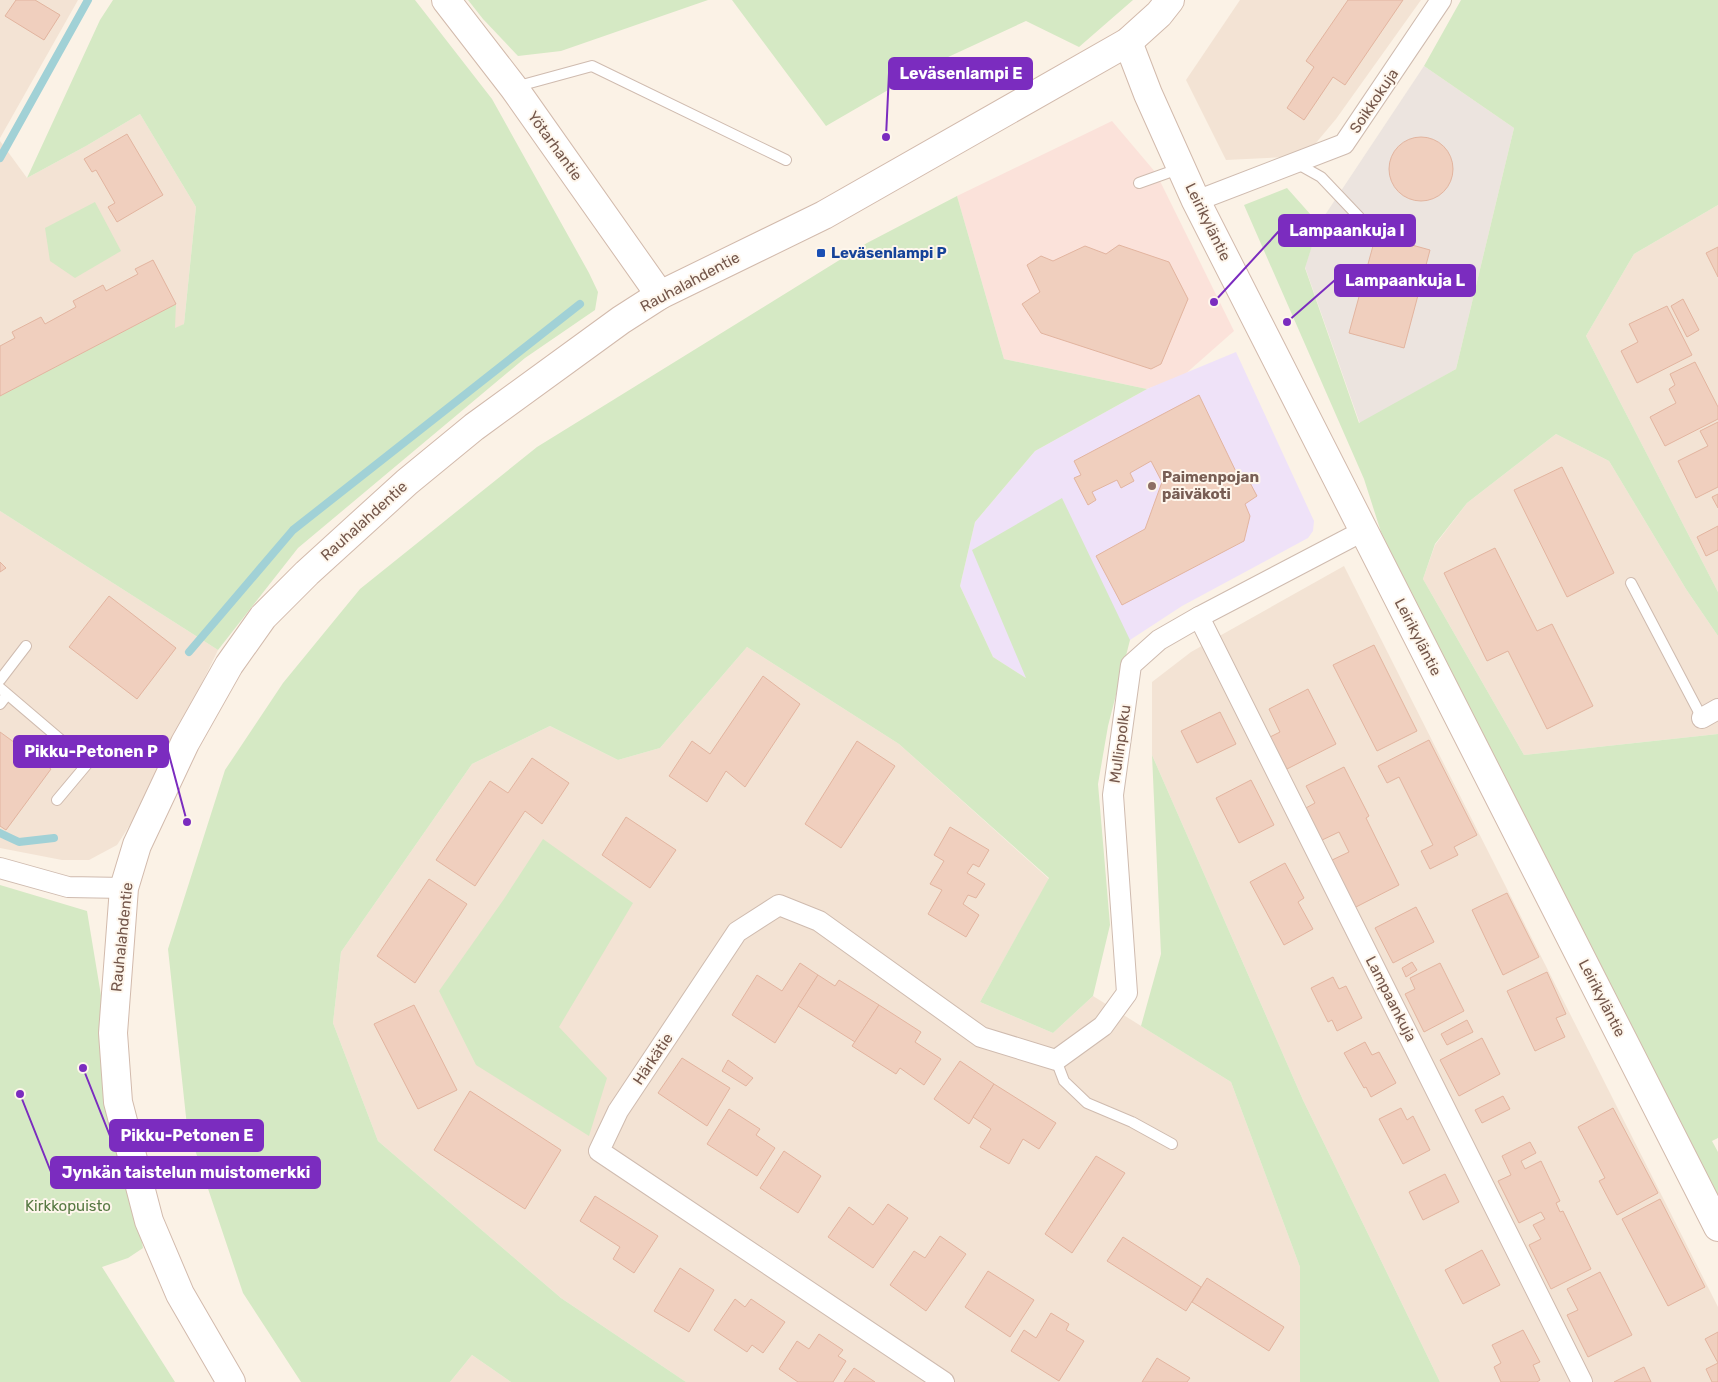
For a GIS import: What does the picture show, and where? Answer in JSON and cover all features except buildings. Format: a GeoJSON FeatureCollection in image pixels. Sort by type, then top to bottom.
{"type":"FeatureCollection","features":[{"type":"Feature","properties":{"kind":"main road","name":"Yötarhantie"},"geometry":{"type":"LineString","coordinates":[[446,0],[514,88],[660,295]]}},
{"type":"Feature","properties":{"kind":"main road","name":"Rauhalahdentie"},"geometry":{"type":"LineString","coordinates":[[231,1382],[180,1294],[149,1221],[118,1102],[113,1033],[124,888],[137,845],[185,743],[229,665],[263,617],[407,482],[474,427],[621,320],[660,295],[824,215],[1128,42],[1159,14],[1170,0]]}},
{"type":"Feature","properties":{"kind":"main road","name":"Leirikyläntie"},"geometry":{"type":"LineString","coordinates":[[1128,42],[1148,94],[1196,201],[1718,1227]]}},
{"type":"Feature","properties":{"kind":"street","name":"Soikkokuja"},"geometry":{"type":"LineString","coordinates":[[1196,201],[1344,144],[1441,0]]}},
{"type":"Feature","properties":{"kind":"street","name":"Mullinpolku"},"geometry":{"type":"LineString","coordinates":[[1056,1060],[1103,1026],[1127,993],[1113,794],[1131,665],[1159,640],[1363,531]]}},
{"type":"Feature","properties":{"kind":"street","name":"Lampaankuja"},"geometry":{"type":"LineString","coordinates":[[1199,617],[1582,1382]]}},
{"type":"Feature","properties":{"kind":"street"},"geometry":{"type":"LineString","coordinates":[[0,868],[68,887],[124,888]]}},
{"type":"Feature","properties":{"kind":"street","name":"Härkätie"},"geometry":{"type":"LineString","coordinates":[[944,1382],[598,1151],[618,1111],[737,932],[779,905],[819,921],[982,1036],[1056,1060]]}},
{"type":"Feature","properties":{"kind":"lane"},"geometry":{"type":"LineString","coordinates":[[514,88],[592,66],[786,160]]}},
{"type":"Feature","properties":{"kind":"lane"},"geometry":{"type":"LineString","coordinates":[[1295,163],[1321,177],[1359,217]]}},
{"type":"Feature","properties":{"kind":"lane"},"geometry":{"type":"LineString","coordinates":[[1139,183],[1182,167]]}},
{"type":"Feature","properties":{"kind":"lane"},"geometry":{"type":"LineString","coordinates":[[1631,583],[1710,714]]}},
{"type":"Feature","properties":{"kind":"lane"},"geometry":{"type":"LineString","coordinates":[[0,680],[26,646]]}},
{"type":"Feature","properties":{"kind":"lane"},"geometry":{"type":"LineString","coordinates":[[0,704],[4,692],[88,763],[57,800]]}},
{"type":"Feature","properties":{"kind":"lane"},"geometry":{"type":"LineString","coordinates":[[1056,1060],[1064,1082],[1087,1103],[1132,1122],[1172,1144]]}},
{"type":"Feature","properties":{"kind":"shaded area"},"geometry":{"type":"Polygon","coordinates":[[[0,0],[78,0],[0,138],[0,0]]]}},
{"type":"Feature","properties":{"kind":"shaded area"},"geometry":{"type":"Polygon","coordinates":[[[1240,0],[1421,0],[1336,119],[1305,156],[1226,160],[1186,80],[1240,0]]]}},
{"type":"Feature","properties":{"kind":"shaded area"},"geometry":{"type":"Polygon","coordinates":[[[1424,66],[1514,128],[1456,369],[1360,424],[1305,267],[1319,224],[1424,66]]]}},
{"type":"Feature","properties":{"kind":"shaded area"},"geometry":{"type":"Polygon","coordinates":[[[140,114],[196,207],[184,324],[0,427],[0,141],[27,178],[140,114]]]}},
{"type":"Feature","properties":{"kind":"shaded area"},"geometry":{"type":"Polygon","coordinates":[[[1112,121],[1156,173],[1234,331],[1183,376],[1147,389],[1004,359],[957,196],[1112,121]]]}},
{"type":"Feature","properties":{"kind":"shaded area"},"geometry":{"type":"Polygon","coordinates":[[[1718,205],[1718,592],[1586,336],[1634,254],[1718,205]]]}},
{"type":"Feature","properties":{"kind":"shaded area","name":"Paimenpojan päiväkoti"},"geometry":{"type":"Polygon","coordinates":[[[1236,352],[1314,521],[1313,531],[1308,538],[1182,606],[1130,640],[1026,678],[993,657],[960,586],[975,522],[1035,451],[1147,389],[1236,352]]]}},
{"type":"Feature","properties":{"kind":"shaded area"},"geometry":{"type":"Polygon","coordinates":[[[1556,434],[1609,461],[1686,589],[1718,636],[1718,734],[1524,755],[1423,579],[1435,545],[1467,503],[1556,434]]]}},
{"type":"Feature","properties":{"kind":"shaded area"},"geometry":{"type":"Polygon","coordinates":[[[0,511],[218,650],[142,806],[117,845],[89,860],[62,860],[0,848],[0,511]]]}},
{"type":"Feature","properties":{"kind":"shaded area"},"geometry":{"type":"Polygon","coordinates":[[[1344,566],[1718,1307],[1718,1382],[1440,1382],[1303,1100],[1152,755],[1152,682],[1191,652],[1344,566]]]}},
{"type":"Feature","properties":{"kind":"shaded area"},"geometry":{"type":"Polygon","coordinates":[[[747,647],[899,744],[1049,879],[980,1002],[1053,1033],[1093,996],[1231,1082],[1300,1267],[1300,1382],[686,1382],[561,1298],[378,1141],[333,1023],[341,952],[472,764],[550,726],[618,760],[660,748],[747,647]]]}},
{"type":"Feature","properties":{"kind":"shaded area"},"geometry":{"type":"Polygon","coordinates":[[[472,1355],[511,1382],[450,1382],[472,1355]]]}},
{"type":"Feature","properties":{"kind":"green space"},"geometry":{"type":"Polygon","coordinates":[[[113,0],[415,0],[492,99],[598,292],[595,310],[525,358],[298,548],[218,650],[0,511],[0,396],[176,304],[175,328],[184,324],[196,207],[140,114],[27,178],[100,20],[113,0]]]}},
{"type":"Feature","properties":{"kind":"green space"},"geometry":{"type":"Polygon","coordinates":[[[468,0],[708,0],[561,51],[518,56],[468,0]]]}},
{"type":"Feature","properties":{"kind":"green space"},"geometry":{"type":"Polygon","coordinates":[[[732,0],[1133,0],[1079,47],[1026,21],[933,64],[826,126],[732,0]]]}},
{"type":"Feature","properties":{"kind":"green space"},"geometry":{"type":"Polygon","coordinates":[[[1461,0],[1718,0],[1718,205],[1634,254],[1586,336],[1718,592],[1718,636],[1686,589],[1609,461],[1556,434],[1467,503],[1435,544],[1423,579],[1524,755],[1718,734],[1718,1138],[1712,1141],[1718,1152],[1718,1207],[1441,657],[1381,532],[1364,479],[1244,205],[1287,188],[1319,224],[1305,268],[1359,423],[1456,369],[1514,128],[1424,66],[1461,0]]]}},
{"type":"Feature","properties":{"kind":"green space"},"geometry":{"type":"Polygon","coordinates":[[[957,196],[1004,359],[1147,389],[1035,451],[975,522],[960,586],[993,657],[1026,678],[972,550],[1062,498],[1130,640],[1108,726],[1098,784],[1110,925],[1093,996],[1053,1033],[980,1002],[1049,878],[899,744],[747,647],[660,748],[618,760],[550,726],[472,764],[341,952],[333,1023],[378,1141],[561,1298],[686,1382],[511,1382],[472,1355],[450,1382],[301,1382],[243,1293],[187,1126],[168,949],[225,770],[283,683],[360,589],[537,447],[867,243],[957,196]]]}},
{"type":"Feature","properties":{"kind":"green space"},"geometry":{"type":"Polygon","coordinates":[[[95,202],[121,251],[75,278],[50,261],[45,228],[95,202]]]}},
{"type":"Feature","properties":{"kind":"green space"},"geometry":{"type":"Polygon","coordinates":[[[1152,755],[1303,1100],[1440,1382],[1300,1382],[1300,1267],[1231,1082],[1141,1026],[1161,954],[1152,755]]]}},
{"type":"Feature","properties":{"kind":"green space"},"geometry":{"type":"Polygon","coordinates":[[[543,839],[633,903],[559,1027],[607,1078],[589,1136],[476,1065],[439,991],[504,899],[543,839]]]}},
{"type":"Feature","properties":{"kind":"green space","name":"Kirkkopuisto"},"geometry":{"type":"Polygon","coordinates":[[[0,885],[87,911],[143,1248],[128,1258],[102,1267],[175,1382],[0,1382],[0,885]]]}},
{"type":"Feature","properties":{"kind":"waterway"},"geometry":{"type":"LineString","coordinates":[[0,158],[88,0]]}},
{"type":"Feature","properties":{"kind":"waterway"},"geometry":{"type":"LineString","coordinates":[[189,652],[293,530],[580,304]]}},
{"type":"Feature","properties":{"kind":"waterway"},"geometry":{"type":"LineString","coordinates":[[0,833],[19,842],[54,838]]}},
{"type":"Feature","properties":{"kind":"place","name":"Leväsenlampi E"},"geometry":{"type":"Point","coordinates":[886,137]}},
{"type":"Feature","properties":{"kind":"place","name":"Leväsenlampi P"},"geometry":{"type":"Point","coordinates":[821,253]}},
{"type":"Feature","properties":{"kind":"place","name":"Lampaankuja I"},"geometry":{"type":"Point","coordinates":[1214,302]}},
{"type":"Feature","properties":{"kind":"place","name":"Lampaankuja L"},"geometry":{"type":"Point","coordinates":[1287,322]}},
{"type":"Feature","properties":{"kind":"place","name":"Paimenpojan päiväkoti"},"geometry":{"type":"Point","coordinates":[1152,486]}},
{"type":"Feature","properties":{"kind":"place","name":"Pikku-Petonen P"},"geometry":{"type":"Point","coordinates":[187,822]}},
{"type":"Feature","properties":{"kind":"place","name":"Pikku-Petonen E"},"geometry":{"type":"Point","coordinates":[83,1068]}},
{"type":"Feature","properties":{"kind":"place","name":"Jynkän taistelun muistomerkki"},"geometry":{"type":"Point","coordinates":[20,1094]}}]}
